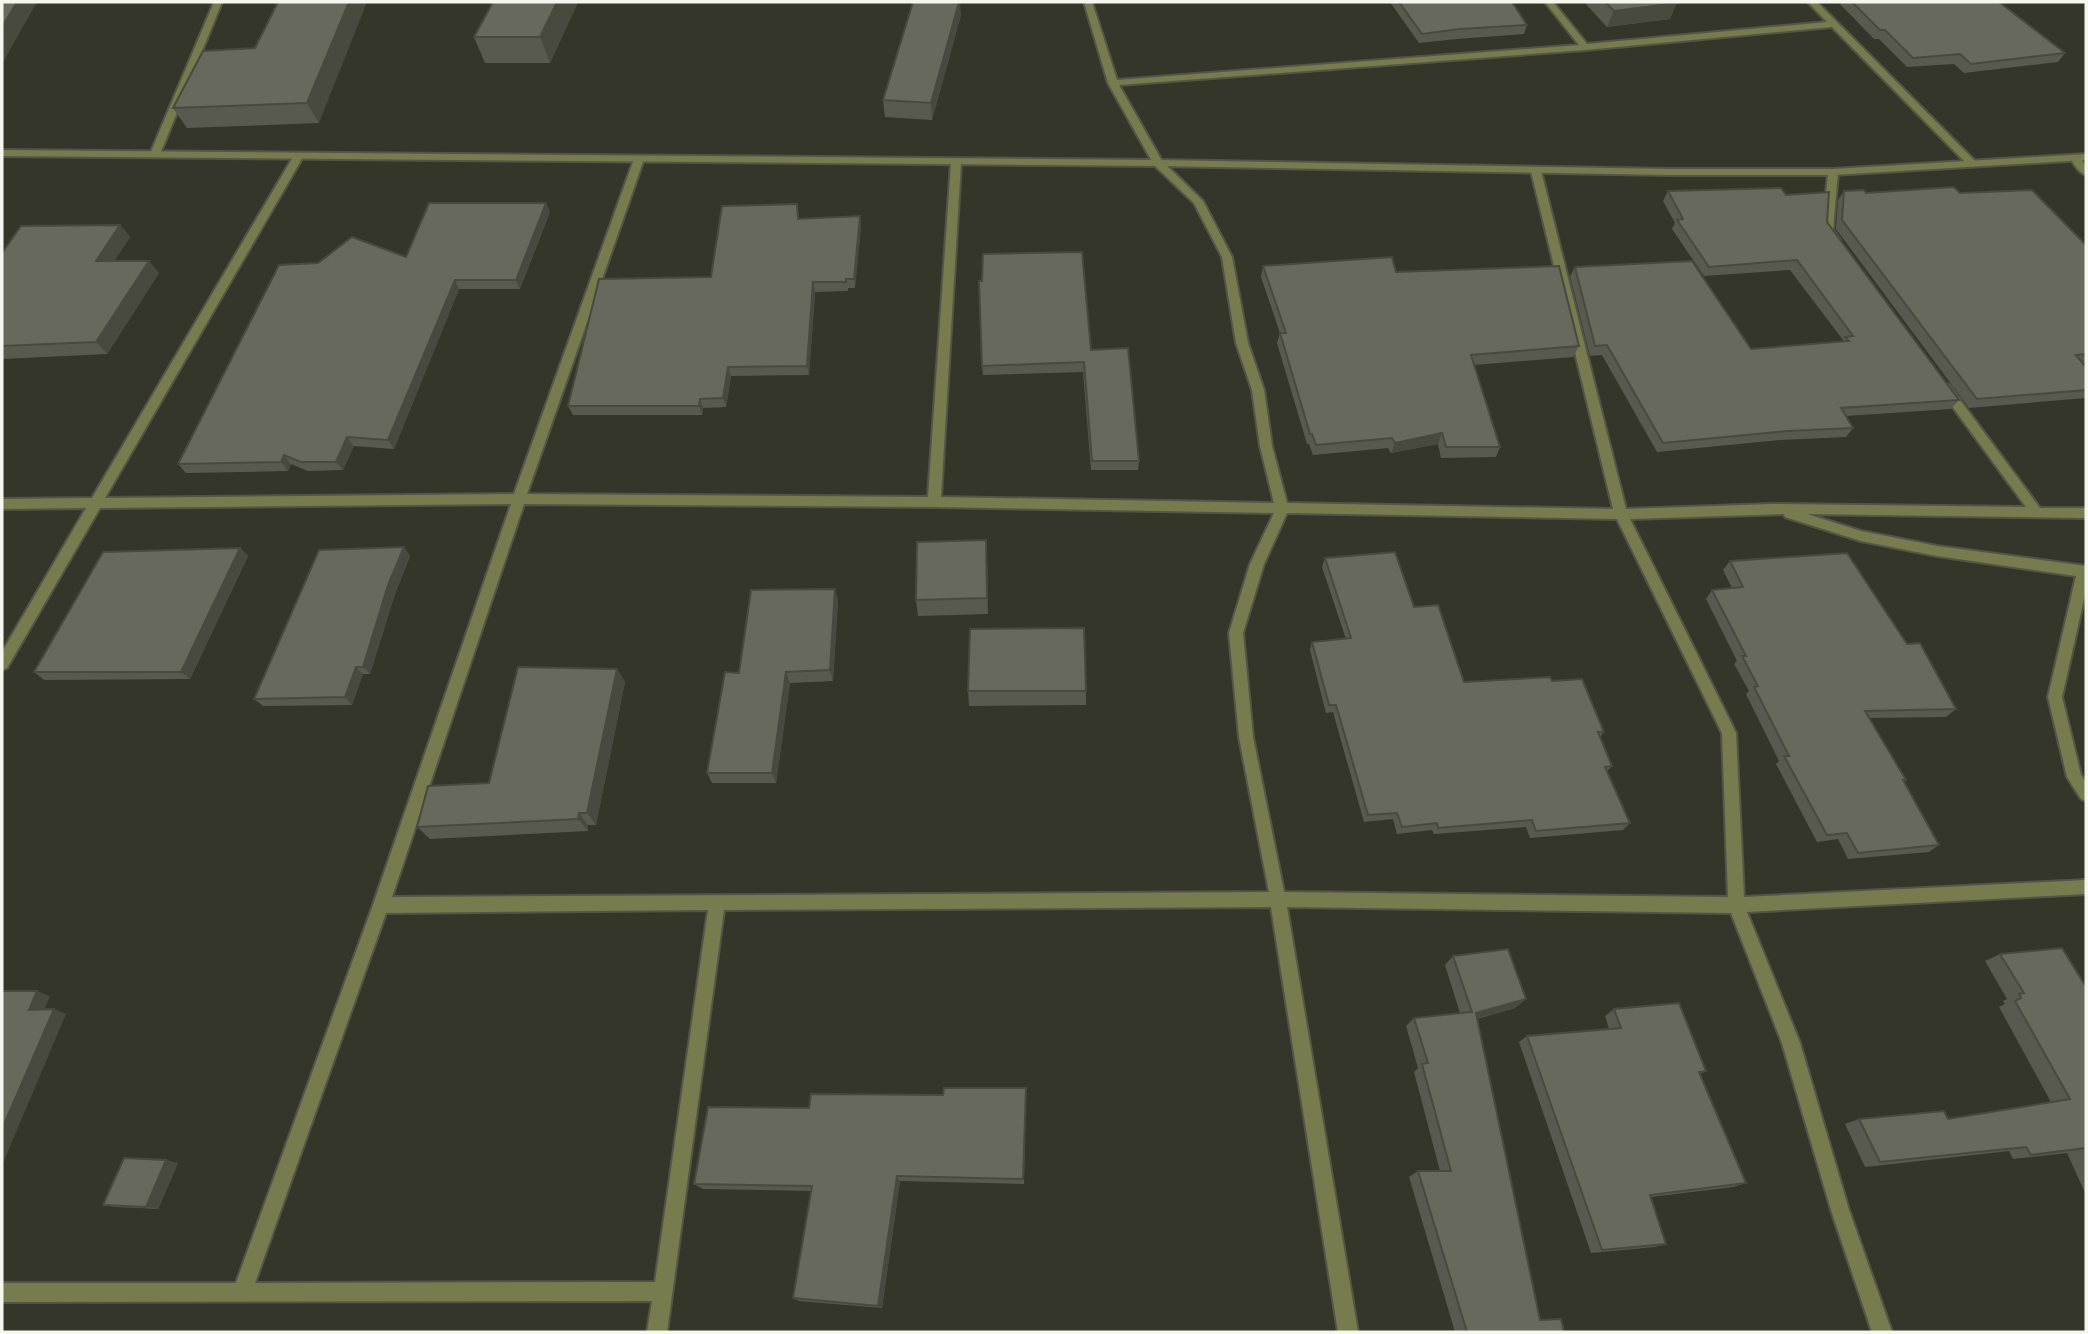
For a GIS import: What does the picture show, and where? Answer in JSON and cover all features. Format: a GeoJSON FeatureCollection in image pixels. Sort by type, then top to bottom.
{"type":"FeatureCollection","features":[{"type":"Feature","properties":{"kind":"street"},"geometry":{"type":"LineString","coordinates":[[155,154],[218,2]]}},
{"type":"Feature","properties":{"kind":"street"},"geometry":{"type":"LineString","coordinates":[[1088,2],[1113,83],[1158,163],[1198,201],[1227,257],[1242,343],[1258,390],[1266,446],[1282,509],[1257,564],[1236,634],[1246,737],[1278,899],[1348,1332]]}},
{"type":"Feature","properties":{"kind":"street"},"geometry":{"type":"LineString","coordinates":[[1549,2],[1585,47]]}},
{"type":"Feature","properties":{"kind":"street"},"geometry":{"type":"LineString","coordinates":[[1812,2],[1973,164]]}},
{"type":"Feature","properties":{"kind":"street"},"geometry":{"type":"LineString","coordinates":[[1113,83],[1585,47],[1833,24]]}},
{"type":"Feature","properties":{"kind":"street"},"geometry":{"type":"LineString","coordinates":[[2,153],[1833,172],[2080,158],[2086,172]]}},
{"type":"Feature","properties":{"kind":"street"},"geometry":{"type":"LineString","coordinates":[[2,664],[298,157]]}},
{"type":"Feature","properties":{"kind":"street"},"geometry":{"type":"LineString","coordinates":[[242,1293],[381,905],[519,499],[639,159]]}},
{"type":"Feature","properties":{"kind":"street"},"geometry":{"type":"LineString","coordinates":[[934,502],[956,163]]}},
{"type":"Feature","properties":{"kind":"street"},"geometry":{"type":"LineString","coordinates":[[1536,171],[1621,514],[1729,733],[1736,905],[1791,1044],[1836,1198],[1882,1332]]}},
{"type":"Feature","properties":{"kind":"street"},"geometry":{"type":"LineString","coordinates":[[1833,172],[1828,230],[1844,252]]}},
{"type":"Feature","properties":{"kind":"street"},"geometry":{"type":"LineString","coordinates":[[1941,383],[2038,514]]}},
{"type":"Feature","properties":{"kind":"street"},"geometry":{"type":"LineString","coordinates":[[2,504],[519,499],[934,502],[1621,514],[1772,509],[2086,513]]}},
{"type":"Feature","properties":{"kind":"street"},"geometry":{"type":"LineString","coordinates":[[1772,509],[1886,541],[1989,560],[2085,571],[2055,697],[2074,777],[2086,794]]}},
{"type":"Feature","properties":{"kind":"street"},"geometry":{"type":"LineString","coordinates":[[381,905],[1278,899],[1736,905],[2086,887]]}},
{"type":"Feature","properties":{"kind":"street"},"geometry":{"type":"LineString","coordinates":[[657,1332],[717,903]]}},
{"type":"Feature","properties":{"kind":"street"},"geometry":{"type":"LineString","coordinates":[[2,1293],[662,1291]]}},
{"type":"Feature","properties":{"kind":"building"},"geometry":{"type":"Polygon","coordinates":[[[2,2],[17,2],[2,27],[2,2]]]}},
{"type":"Feature","properties":{"kind":"building"},"geometry":{"type":"Polygon","coordinates":[[[278,2],[349,2],[307,103],[173,108],[203,51],[255,48],[278,2]]]}},
{"type":"Feature","properties":{"kind":"building"},"geometry":{"type":"Polygon","coordinates":[[[493,2],[557,2],[540,37],[474,37],[493,2]]]}},
{"type":"Feature","properties":{"kind":"building"},"geometry":{"type":"Polygon","coordinates":[[[913,2],[959,2],[931,103],[883,100],[913,2]]]}},
{"type":"Feature","properties":{"kind":"building"},"geometry":{"type":"Polygon","coordinates":[[[1399,2],[1512,2],[1527,25],[1422,34],[1399,2]]]}},
{"type":"Feature","properties":{"kind":"building"},"geometry":{"type":"Polygon","coordinates":[[[1605,2],[1676,2],[1677,3],[1614,11],[1605,2]]]}},
{"type":"Feature","properties":{"kind":"building"},"geometry":{"type":"Polygon","coordinates":[[[1852,2],[1999,2],[2065,53],[1971,64],[1960,54],[1913,58],[1852,2]]]}},
{"type":"Feature","properties":{"kind":"building"},"geometry":{"type":"Polygon","coordinates":[[[1954,187],[1960,193],[2032,190],[2086,245],[2086,354],[2076,355],[2086,367],[2086,390],[1977,399],[1842,220],[1844,191],[1864,190],[1866,193],[1954,187]]]}},
{"type":"Feature","properties":{"kind":"building"},"geometry":{"type":"Polygon","coordinates":[[[1781,188],[1786,195],[1829,192],[1827,222],[1959,400],[1841,408],[1853,428],[1787,431],[1663,443],[1607,345],[1595,346],[1575,267],[1692,261],[1751,349],[1849,341],[1845,337],[1853,336],[1797,260],[1709,267],[1677,220],[1683,219],[1668,191],[1781,188]]]}},
{"type":"Feature","properties":{"kind":"building"},"geometry":{"type":"Polygon","coordinates":[[[429,203],[546,203],[516,280],[455,280],[388,440],[347,437],[336,462],[301,462],[284,455],[281,462],[178,464],[279,265],[318,263],[352,237],[406,257],[429,203]]]}},
{"type":"Feature","properties":{"kind":"building"},"geometry":{"type":"Polygon","coordinates":[[[797,204],[798,219],[860,216],[854,279],[846,279],[846,282],[813,282],[807,366],[728,367],[723,398],[700,399],[699,406],[568,406],[599,279],[711,277],[722,206],[797,204]]]}},
{"type":"Feature","properties":{"kind":"building"},"geometry":{"type":"Polygon","coordinates":[[[120,225],[96,261],[149,261],[96,342],[2,346],[2,253],[21,226],[120,225]]]}},
{"type":"Feature","properties":{"kind":"building"},"geometry":{"type":"Polygon","coordinates":[[[1082,252],[1091,350],[1128,348],[1139,461],[1092,461],[1084,362],[982,366],[979,281],[982,281],[983,254],[1082,252]]]}},
{"type":"Feature","properties":{"kind":"building"},"geometry":{"type":"Polygon","coordinates":[[[1392,257],[1396,272],[1559,266],[1579,346],[1471,355],[1500,447],[1446,447],[1442,433],[1395,443],[1392,438],[1316,445],[1310,434],[1280,333],[1286,333],[1263,266],[1392,257]]]}},
{"type":"Feature","properties":{"kind":"building"},"geometry":{"type":"Polygon","coordinates":[[[986,540],[987,598],[916,600],[917,542],[986,540]]]}},
{"type":"Feature","properties":{"kind":"building"},"geometry":{"type":"Polygon","coordinates":[[[404,547],[388,585],[363,667],[356,667],[345,697],[254,699],[319,550],[404,547]]]}},
{"type":"Feature","properties":{"kind":"building"},"geometry":{"type":"Polygon","coordinates":[[[240,548],[181,672],[34,672],[103,552],[240,548]]]}},
{"type":"Feature","properties":{"kind":"building"},"geometry":{"type":"Polygon","coordinates":[[[1395,552],[1414,607],[1438,605],[1464,682],[1550,677],[1552,681],[1582,679],[1604,732],[1598,732],[1612,766],[1605,767],[1630,823],[1536,831],[1532,820],[1438,828],[1437,823],[1402,827],[1397,813],[1368,815],[1336,705],[1329,705],[1312,642],[1351,638],[1325,558],[1395,552]]]}},
{"type":"Feature","properties":{"kind":"building"},"geometry":{"type":"Polygon","coordinates":[[[1847,553],[1907,644],[1920,643],[1956,709],[1865,711],[1906,780],[1903,780],[1939,845],[1858,853],[1847,833],[1827,835],[1784,756],[1789,756],[1754,687],[1758,686],[1742,656],[1746,656],[1712,590],[1743,587],[1730,561],[1847,553]]]}},
{"type":"Feature","properties":{"kind":"building"},"geometry":{"type":"Polygon","coordinates":[[[835,589],[830,670],[786,672],[772,773],[707,773],[725,672],[739,673],[751,590],[835,589]]]}},
{"type":"Feature","properties":{"kind":"building"},"geometry":{"type":"Polygon","coordinates":[[[1084,628],[1086,691],[968,691],[970,629],[1084,628]]]}},
{"type":"Feature","properties":{"kind":"building"},"geometry":{"type":"Polygon","coordinates":[[[518,667],[617,669],[587,813],[579,813],[578,819],[417,827],[428,786],[489,783],[518,667]]]}},
{"type":"Feature","properties":{"kind":"building"},"geometry":{"type":"Polygon","coordinates":[[[2062,948],[2086,987],[2086,1148],[2031,1155],[2026,1147],[1880,1162],[1859,1119],[1944,1111],[1948,1119],[2070,1099],[2015,1001],[2021,998],[2019,994],[2024,993],[2000,954],[2062,948]]]}},
{"type":"Feature","properties":{"kind":"building"},"geometry":{"type":"Polygon","coordinates":[[[1508,949],[1526,999],[1476,1013],[1540,1320],[1561,1319],[1564,1332],[1467,1332],[1418,1171],[1451,1171],[1422,1064],[1428,1063],[1414,1018],[1472,1012],[1453,956],[1508,949]]]}},
{"type":"Feature","properties":{"kind":"building"},"geometry":{"type":"Polygon","coordinates":[[[2,991],[37,991],[29,1010],[54,1009],[2,1129],[2,991]]]}},
{"type":"Feature","properties":{"kind":"building"},"geometry":{"type":"Polygon","coordinates":[[[1679,1003],[1706,1071],[1699,1072],[1746,1183],[1650,1195],[1666,1244],[1602,1250],[1527,1036],[1621,1028],[1614,1009],[1679,1003]]]}},
{"type":"Feature","properties":{"kind":"building"},"geometry":{"type":"Polygon","coordinates":[[[944,1088],[1026,1088],[1023,1179],[897,1176],[878,1306],[793,1298],[812,1186],[694,1184],[708,1107],[809,1108],[811,1094],[943,1095],[944,1088]]]}},
{"type":"Feature","properties":{"kind":"building"},"geometry":{"type":"Polygon","coordinates":[[[124,1158],[166,1160],[146,1207],[103,1205],[124,1158]]]}}]}
